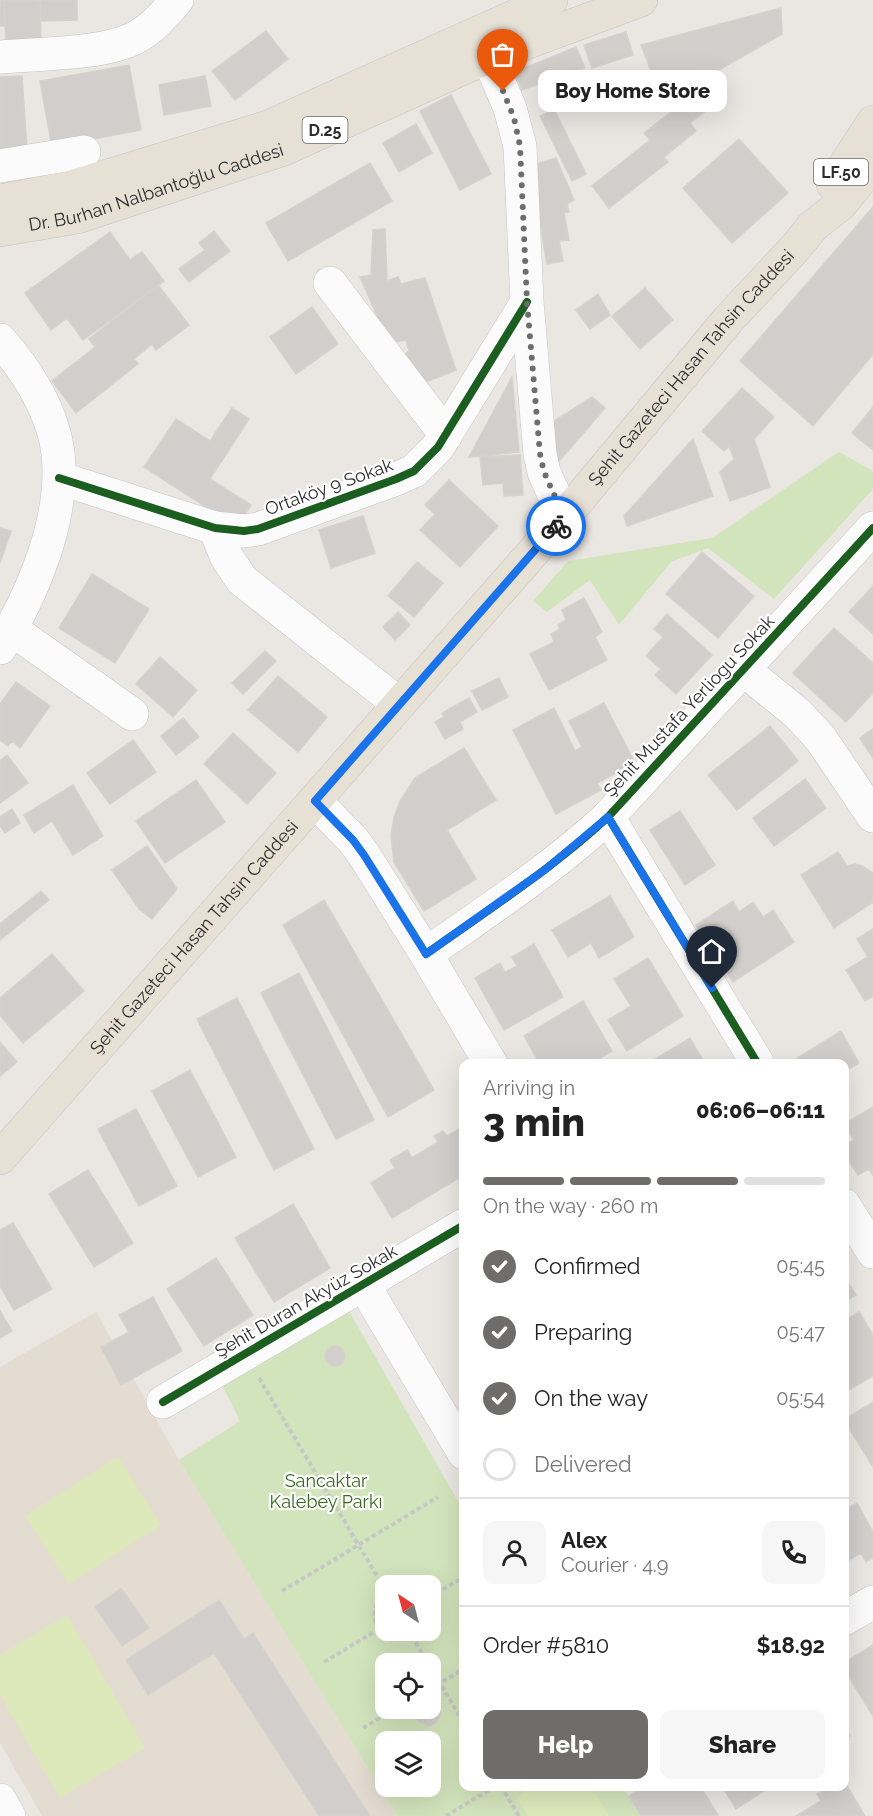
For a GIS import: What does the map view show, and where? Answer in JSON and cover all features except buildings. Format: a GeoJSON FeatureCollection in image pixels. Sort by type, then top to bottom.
{"type":"FeatureCollection","features":[{"type":"Feature","properties":{"kind":"main road","name":"Dr. Burhan Nalbantoğlu Caddesi"},"geometry":{"type":"LineString","coordinates":[[0,201],[68,188],[268,127],[551,0]]}},
{"type":"Feature","properties":{"kind":"main road","name":"Dr. Burhan Nalbantoğlu Caddesi"},"geometry":{"type":"LineString","coordinates":[[0,230],[76,217],[284,148],[488,57],[641,0]]}},
{"type":"Feature","properties":{"kind":"main road","name":"Şehit Gazeteci Hasan Tahsin Caddesi"},"geometry":{"type":"LineString","coordinates":[[813,226],[825,196],[873,122]]}},
{"type":"Feature","properties":{"kind":"main road","name":"Şehit Gazeteci Hasan Tahsin Caddesi"},"geometry":{"type":"LineString","coordinates":[[0,1158],[564,517],[728,320],[796,248],[813,226],[841,204],[873,164]]}},
{"type":"Feature","properties":{"kind":"street"},"geometry":{"type":"LineString","coordinates":[[0,57],[92,49],[128,41],[156,24],[177,0]]}},
{"type":"Feature","properties":{"kind":"street"},"geometry":{"type":"LineString","coordinates":[[488,57],[510,108],[520,146],[527,302],[540,454],[544,472],[564,517]]}},
{"type":"Feature","properties":{"kind":"street"},"geometry":{"type":"LineString","coordinates":[[0,165],[84,152]]}},
{"type":"Feature","properties":{"kind":"street"},"geometry":{"type":"LineString","coordinates":[[330,283],[446,435]]}},
{"type":"Feature","properties":{"kind":"street","name":"Ortaköy 9 Sokak"},"geometry":{"type":"LineString","coordinates":[[59,478],[215,528],[231,531],[258,529],[396,479],[414,471],[446,435],[527,302]]}},
{"type":"Feature","properties":{"kind":"street"},"geometry":{"type":"LineString","coordinates":[[0,340],[23,369],[44,406],[54,435],[59,478],[47,545],[28,599],[6,639],[132,714]]}},
{"type":"Feature","properties":{"kind":"street"},"geometry":{"type":"LineString","coordinates":[[215,528],[226,556],[242,580],[399,704]]}},
{"type":"Feature","properties":{"kind":"street","name":"Şehit Mustafa Yerliogu Sokak"},"geometry":{"type":"LineString","coordinates":[[426,954],[546,869],[608,817],[873,528]]}},
{"type":"Feature","properties":{"kind":"street"},"geometry":{"type":"LineString","coordinates":[[743,669],[798,714],[821,739],[873,815]]}},
{"type":"Feature","properties":{"kind":"street"},"geometry":{"type":"LineString","coordinates":[[315,801],[353,840],[364,855],[488,1059]]}},
{"type":"Feature","properties":{"kind":"street"},"geometry":{"type":"LineString","coordinates":[[608,817],[755,1059]]}},
{"type":"Feature","properties":{"kind":"street"},"geometry":{"type":"LineString","coordinates":[[849,1213],[873,1252]]}},
{"type":"Feature","properties":{"kind":"street","name":"Şehit Duran Akyüz Sokak"},"geometry":{"type":"LineString","coordinates":[[163,1402],[459,1228]]}},
{"type":"Feature","properties":{"kind":"street"},"geometry":{"type":"LineString","coordinates":[[363,1284],[459,1445]]}},
{"type":"Feature","properties":{"kind":"street"},"geometry":{"type":"LineString","coordinates":[[849,1616],[873,1602]]}},
{"type":"Feature","properties":{"kind":"street"},"geometry":{"type":"LineString","coordinates":[[0,1800],[8,1816]]}},
{"type":"Feature","properties":{"kind":"path"},"geometry":{"type":"LineString","coordinates":[[245,1354],[376,1575]]}},
{"type":"Feature","properties":{"kind":"path"},"geometry":{"type":"LineString","coordinates":[[282,1592],[438,1497]]}},
{"type":"Feature","properties":{"kind":"path"},"geometry":{"type":"LineString","coordinates":[[441,1591],[459,1580]]}},
{"type":"Feature","properties":{"kind":"path"},"geometry":{"type":"LineString","coordinates":[[324,1662],[375,1631]]}},
{"type":"Feature","properties":{"kind":"path"},"geometry":{"type":"LineString","coordinates":[[441,1682],[459,1672]]}},
{"type":"Feature","properties":{"kind":"path"},"geometry":{"type":"LineString","coordinates":[[441,1685],[459,1715]]}},
{"type":"Feature","properties":{"kind":"path"},"geometry":{"type":"LineString","coordinates":[[363,1728],[378,1719]]}},
{"type":"Feature","properties":{"kind":"path"},"geometry":{"type":"LineString","coordinates":[[446,1816],[488,1791]]}},
{"type":"Feature","properties":{"kind":"path"},"geometry":{"type":"LineString","coordinates":[[504,1791],[519,1816]]}},
{"type":"Feature","properties":{"kind":"shaded area"},"geometry":{"type":"Polygon","coordinates":[[[96,1312],[179,1460],[375,1780],[375,1797],[385,1797],[397,1816],[42,1816],[0,1743],[0,1367],[96,1312]]]}},
{"type":"Feature","properties":{"kind":"green space"},"geometry":{"type":"Polygon","coordinates":[[[839,452],[873,471],[873,489],[774,599],[708,548],[671,562],[619,625],[590,580],[547,612],[533,601],[568,561],[712,538],[839,452]]]}},
{"type":"Feature","properties":{"kind":"green space","name":"Sancaktar Kalebey Parkı"},"geometry":{"type":"Polygon","coordinates":[[[345,1304],[459,1503],[459,1791],[625,1791],[640,1816],[397,1816],[385,1797],[441,1797],[441,1731],[375,1731],[375,1780],[179,1460],[240,1421],[220,1381],[345,1304]]]}},
{"type":"Feature","properties":{"kind":"green space"},"geometry":{"type":"Polygon","coordinates":[[[118,1457],[161,1525],[69,1584],[25,1516],[118,1457]]]}},
{"type":"Feature","properties":{"kind":"green space"},"geometry":{"type":"Polygon","coordinates":[[[67,1615],[145,1748],[60,1798],[0,1695],[0,1655],[67,1615]]]}},
{"type":"Feature","properties":{"kind":"green space"},"geometry":{"type":"Polygon","coordinates":[[[526,1791],[593,1791],[609,1816],[528,1816],[516,1797],[526,1791]]]}},
{"type":"Feature","properties":{"kind":"cycle path"},"geometry":{"type":"LineString","coordinates":[[59,478],[215,528],[244,531],[258,529],[396,479],[414,471],[438,447],[527,302]]}},
{"type":"Feature","properties":{"kind":"cycle path"},"geometry":{"type":"LineString","coordinates":[[426,954],[542,872],[608,817],[873,528]]}},
{"type":"Feature","properties":{"kind":"cycle path"},"geometry":{"type":"LineString","coordinates":[[608,817],[755,1059]]}},
{"type":"Feature","properties":{"kind":"cycle path"},"geometry":{"type":"LineString","coordinates":[[163,1402],[459,1228]]}},
{"type":"Feature","properties":{"kind":"way so far"},"geometry":{"type":"LineString","coordinates":[[503,91],[514,118],[520,146],[527,302],[540,454],[544,472],[564,517],[556,526]]}},
{"type":"Feature","properties":{"kind":"place","name":"Boy Home Store"},"geometry":{"type":"Point","coordinates":[503,91]}},
{"type":"Feature","properties":{"kind":"route"},"geometry":{"type":"LineString","coordinates":[[556,526],[315,801],[353,840],[364,855],[426,954],[546,869],[608,817],[712,988]]}}]}
